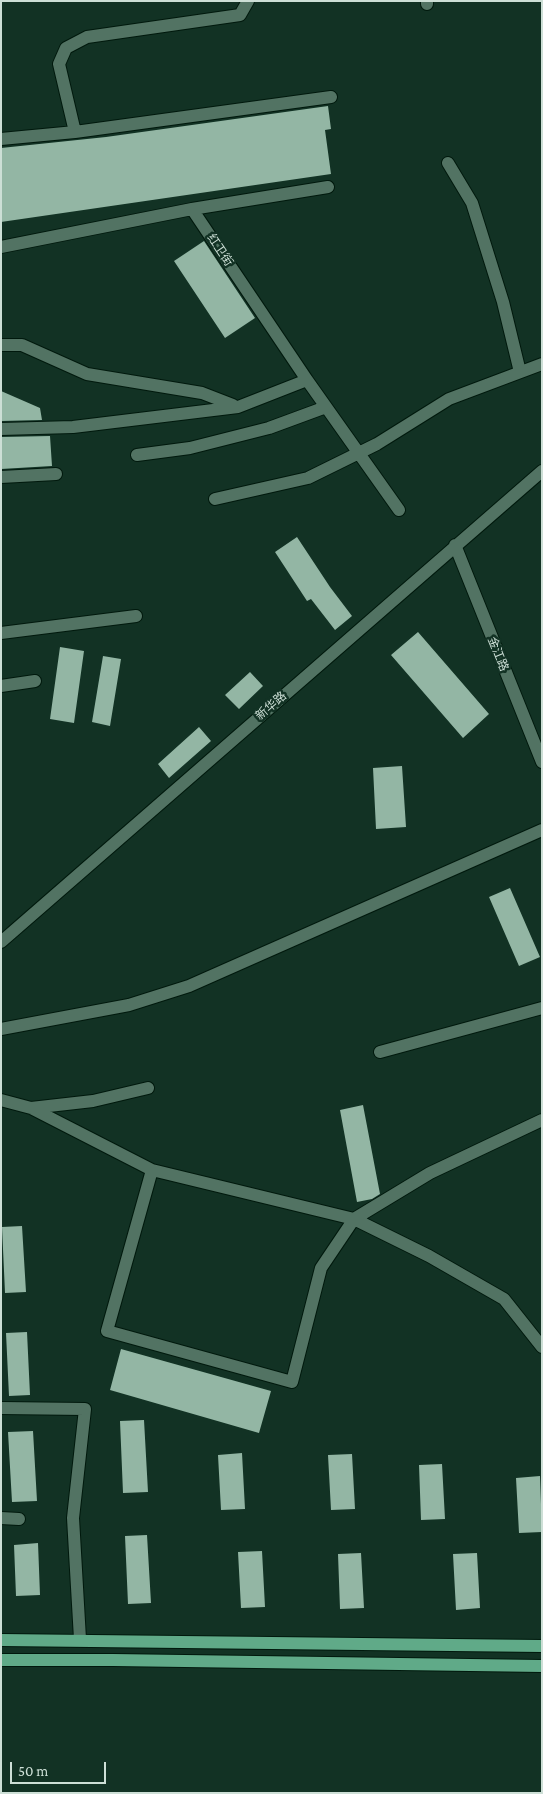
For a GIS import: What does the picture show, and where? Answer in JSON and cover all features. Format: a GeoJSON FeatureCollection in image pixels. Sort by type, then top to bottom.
{"type":"FeatureCollection","features":[{"type":"Feature","properties":{"kind":"main road"},"geometry":{"type":"LineString","coordinates":[[1,1640],[223,1644],[542,1646]]}},
{"type":"Feature","properties":{"kind":"main road"},"geometry":{"type":"LineString","coordinates":[[1,1660],[542,1666]]}},
{"type":"Feature","properties":{"kind":"street"},"geometry":{"type":"LineString","coordinates":[[75,132],[59,64],[66,48],[87,37],[240,15],[248,1]]}},
{"type":"Feature","properties":{"kind":"street"},"geometry":{"type":"LineString","coordinates":[[1,139],[75,132],[331,97]]}},
{"type":"Feature","properties":{"kind":"street"},"geometry":{"type":"LineString","coordinates":[[448,164],[472,203],[503,302],[520,372]]}},
{"type":"Feature","properties":{"kind":"street"},"geometry":{"type":"LineString","coordinates":[[1,247],[192,209],[328,187]]}},
{"type":"Feature","properties":{"kind":"street","name":"红卫街"},"geometry":{"type":"LineString","coordinates":[[192,209],[306,380],[359,452],[398,510]]}},
{"type":"Feature","properties":{"kind":"street"},"geometry":{"type":"LineString","coordinates":[[1,345],[22,344],[87,374],[202,393],[238,406]]}},
{"type":"Feature","properties":{"kind":"street"},"geometry":{"type":"LineString","coordinates":[[215,500],[308,478],[377,444],[449,399],[542,364]]}},
{"type":"Feature","properties":{"kind":"street"},"geometry":{"type":"LineString","coordinates":[[1,430],[73,427],[238,406],[306,380]]}},
{"type":"Feature","properties":{"kind":"street"},"geometry":{"type":"LineString","coordinates":[[137,455],[190,448],[269,428],[326,407]]}},
{"type":"Feature","properties":{"kind":"street","name":"新华路"},"geometry":{"type":"LineString","coordinates":[[1,942],[542,471]]}},
{"type":"Feature","properties":{"kind":"street"},"geometry":{"type":"LineString","coordinates":[[1,477],[56,474]]}},
{"type":"Feature","properties":{"kind":"street","name":"金江路"},"geometry":{"type":"LineString","coordinates":[[455,546],[542,762]]}},
{"type":"Feature","properties":{"kind":"street"},"geometry":{"type":"LineString","coordinates":[[1,633],[136,616]]}},
{"type":"Feature","properties":{"kind":"street"},"geometry":{"type":"LineString","coordinates":[[1,686],[35,681]]}},
{"type":"Feature","properties":{"kind":"street"},"geometry":{"type":"LineString","coordinates":[[1,1029],[129,1005],[189,986],[542,830]]}},
{"type":"Feature","properties":{"kind":"street"},"geometry":{"type":"LineString","coordinates":[[380,1052],[542,1008]]}},
{"type":"Feature","properties":{"kind":"street"},"geometry":{"type":"LineString","coordinates":[[31,1108],[93,1102],[148,1088]]}},
{"type":"Feature","properties":{"kind":"street"},"geometry":{"type":"LineString","coordinates":[[1,1100],[31,1108],[152,1170],[354,1219],[429,1256],[504,1299],[542,1347]]}},
{"type":"Feature","properties":{"kind":"street"},"geometry":{"type":"LineString","coordinates":[[152,1170],[107,1332],[292,1382],[321,1268],[354,1219],[430,1173],[542,1120]]}},
{"type":"Feature","properties":{"kind":"street"},"geometry":{"type":"LineString","coordinates":[[1,1408],[85,1409],[72,1518],[80,1640]]}},
{"type":"Feature","properties":{"kind":"street"},"geometry":{"type":"LineString","coordinates":[[1,1518],[19,1519]]}},
{"type":"Feature","properties":{"kind":"building"},"geometry":{"type":"Polygon","coordinates":[[[328,106],[331,129],[325,130],[331,174],[1,222],[1,148],[106,137],[328,106]]]}},
{"type":"Feature","properties":{"kind":"building"},"geometry":{"type":"Polygon","coordinates":[[[204,241],[255,318],[225,338],[174,261],[204,241]]]}},
{"type":"Feature","properties":{"kind":"building"},"geometry":{"type":"Polygon","coordinates":[[[1,391],[40,408],[42,420],[1,421],[1,391]]]}},
{"type":"Feature","properties":{"kind":"building"},"geometry":{"type":"Polygon","coordinates":[[[50,436],[52,466],[1,469],[1,437],[50,436]]]}},
{"type":"Feature","properties":{"kind":"building"},"geometry":{"type":"Polygon","coordinates":[[[297,537],[352,616],[335,630],[311,599],[307,601],[275,552],[297,537]]]}},
{"type":"Feature","properties":{"kind":"building"},"geometry":{"type":"Polygon","coordinates":[[[418,632],[489,714],[463,738],[391,655],[418,632]]]}},
{"type":"Feature","properties":{"kind":"building"},"geometry":{"type":"Polygon","coordinates":[[[60,647],[84,651],[74,723],[50,719],[60,647]]]}},
{"type":"Feature","properties":{"kind":"building"},"geometry":{"type":"Polygon","coordinates":[[[103,656],[121,659],[110,726],[92,722],[103,656]]]}},
{"type":"Feature","properties":{"kind":"building"},"geometry":{"type":"Polygon","coordinates":[[[250,672],[263,686],[239,709],[225,695],[250,672]]]}},
{"type":"Feature","properties":{"kind":"building"},"geometry":{"type":"Polygon","coordinates":[[[199,727],[211,741],[169,778],[158,764],[199,727]]]}},
{"type":"Feature","properties":{"kind":"building"},"geometry":{"type":"Polygon","coordinates":[[[402,766],[406,827],[376,829],[373,768],[402,766]]]}},
{"type":"Feature","properties":{"kind":"building"},"geometry":{"type":"Polygon","coordinates":[[[510,888],[540,957],[519,966],[489,897],[510,888]]]}},
{"type":"Feature","properties":{"kind":"building"},"geometry":{"type":"Polygon","coordinates":[[[363,1105],[380,1194],[372,1199],[357,1202],[340,1110],[363,1105]]]}},
{"type":"Feature","properties":{"kind":"building"},"geometry":{"type":"Polygon","coordinates":[[[22,1226],[26,1292],[5,1293],[2,1227],[22,1226]]]}},
{"type":"Feature","properties":{"kind":"building"},"geometry":{"type":"Polygon","coordinates":[[[27,1332],[30,1395],[9,1396],[6,1333],[27,1332]]]}},
{"type":"Feature","properties":{"kind":"building"},"geometry":{"type":"Polygon","coordinates":[[[121,1349],[271,1391],[259,1433],[110,1390],[121,1349]]]}},
{"type":"Feature","properties":{"kind":"building"},"geometry":{"type":"Polygon","coordinates":[[[144,1420],[148,1492],[123,1493],[120,1421],[144,1420]]]}},
{"type":"Feature","properties":{"kind":"building"},"geometry":{"type":"Polygon","coordinates":[[[33,1431],[37,1501],[12,1502],[8,1432],[33,1431]]]}},
{"type":"Feature","properties":{"kind":"building"},"geometry":{"type":"Polygon","coordinates":[[[242,1453],[245,1509],[221,1510],[218,1455],[242,1453]]]}},
{"type":"Feature","properties":{"kind":"building"},"geometry":{"type":"Polygon","coordinates":[[[352,1454],[355,1509],[331,1510],[328,1455],[352,1454]]]}},
{"type":"Feature","properties":{"kind":"building"},"geometry":{"type":"Polygon","coordinates":[[[442,1464],[445,1519],[421,1520],[419,1465],[442,1464]]]}},
{"type":"Feature","properties":{"kind":"building"},"geometry":{"type":"Polygon","coordinates":[[[540,1476],[542,1532],[519,1533],[516,1478],[540,1476]]]}},
{"type":"Feature","properties":{"kind":"building"},"geometry":{"type":"Polygon","coordinates":[[[147,1535],[151,1603],[128,1604],[125,1536],[147,1535]]]}},
{"type":"Feature","properties":{"kind":"building"},"geometry":{"type":"Polygon","coordinates":[[[38,1543],[40,1595],[16,1596],[14,1545],[38,1543]]]}},
{"type":"Feature","properties":{"kind":"building"},"geometry":{"type":"Polygon","coordinates":[[[262,1551],[265,1607],[241,1608],[238,1552],[262,1551]]]}},
{"type":"Feature","properties":{"kind":"building"},"geometry":{"type":"Polygon","coordinates":[[[361,1553],[364,1608],[340,1609],[338,1554],[361,1553]]]}},
{"type":"Feature","properties":{"kind":"building"},"geometry":{"type":"Polygon","coordinates":[[[477,1553],[480,1608],[456,1610],[453,1554],[477,1553]]]}}]}
